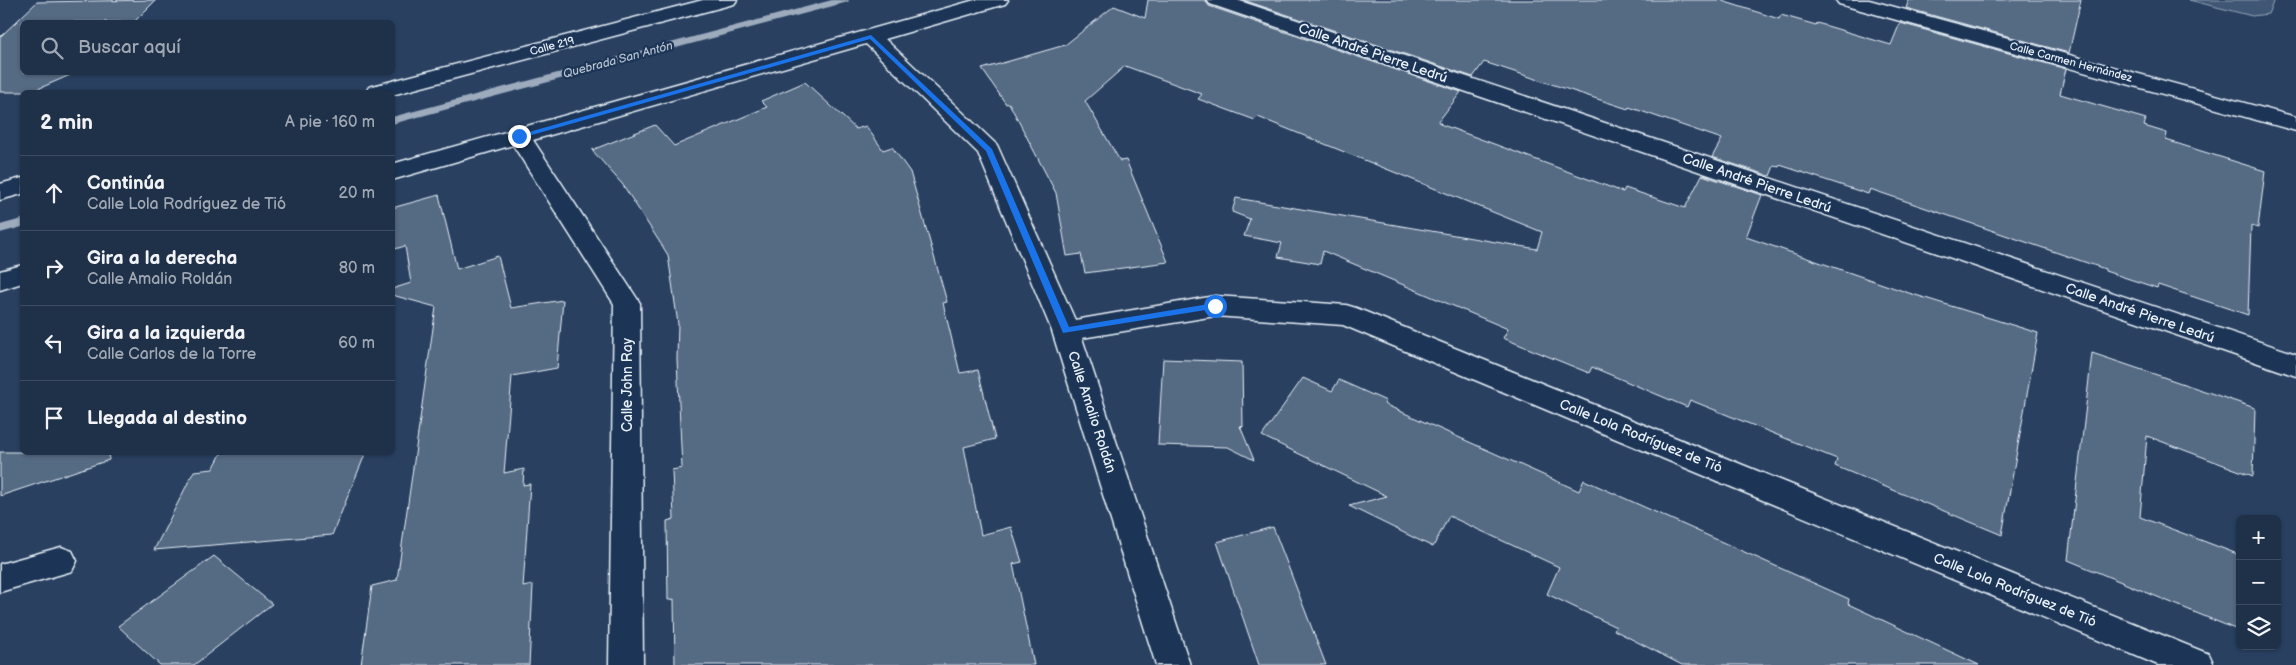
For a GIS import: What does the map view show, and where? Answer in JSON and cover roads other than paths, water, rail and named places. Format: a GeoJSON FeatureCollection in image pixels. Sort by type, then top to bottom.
{"type":"FeatureCollection","features":[{"type":"Feature","properties":{"kind":"street","name":"Calle 219"},"geometry":{"type":"LineString","coordinates":[[385,90],[727,0]]}},
{"type":"Feature","properties":{"kind":"street"},"geometry":{"type":"LineString","coordinates":[[395,171],[998,0]]}},
{"type":"Feature","properties":{"kind":"street","name":"Calle André Pierre Ledrú"},"geometry":{"type":"LineString","coordinates":[[1217,0],[2296,365]]}},
{"type":"Feature","properties":{"kind":"street","name":"Calle Carmen Hernández"},"geometry":{"type":"LineString","coordinates":[[1846,0],[2296,124]]}},
{"type":"Feature","properties":{"kind":"street","name":"Calle Amalio Roldán"},"geometry":{"type":"LineString","coordinates":[[871,37],[989,150],[1066,331],[1173,665]]}},
{"type":"Feature","properties":{"kind":"street","name":"Calle John Ray"},"geometry":{"type":"LineString","coordinates":[[519,136],[627,303],[626,665]]}},
{"type":"Feature","properties":{"kind":"street"},"geometry":{"type":"LineString","coordinates":[[0,192],[20,187]]}},
{"type":"Feature","properties":{"kind":"street"},"geometry":{"type":"LineString","coordinates":[[0,281],[20,275]]}},
{"type":"Feature","properties":{"kind":"street","name":"Calle Lola Rodríguez de Tió"},"geometry":{"type":"LineString","coordinates":[[1066,331],[1215,306],[1346,315],[2196,665]]}},
{"type":"Feature","properties":{"kind":"street"},"geometry":{"type":"LineString","coordinates":[[0,578],[60,561]]}},
{"type":"Feature","properties":{"kind":"waterway","name":"Quebrada San Antón"},"geometry":{"type":"LineString","coordinates":[[395,120],[844,0]]}},
{"type":"Feature","properties":{"kind":"waterway","name":"Quebrada San Antón"},"geometry":{"type":"LineString","coordinates":[[0,229],[20,224]]}}]}
